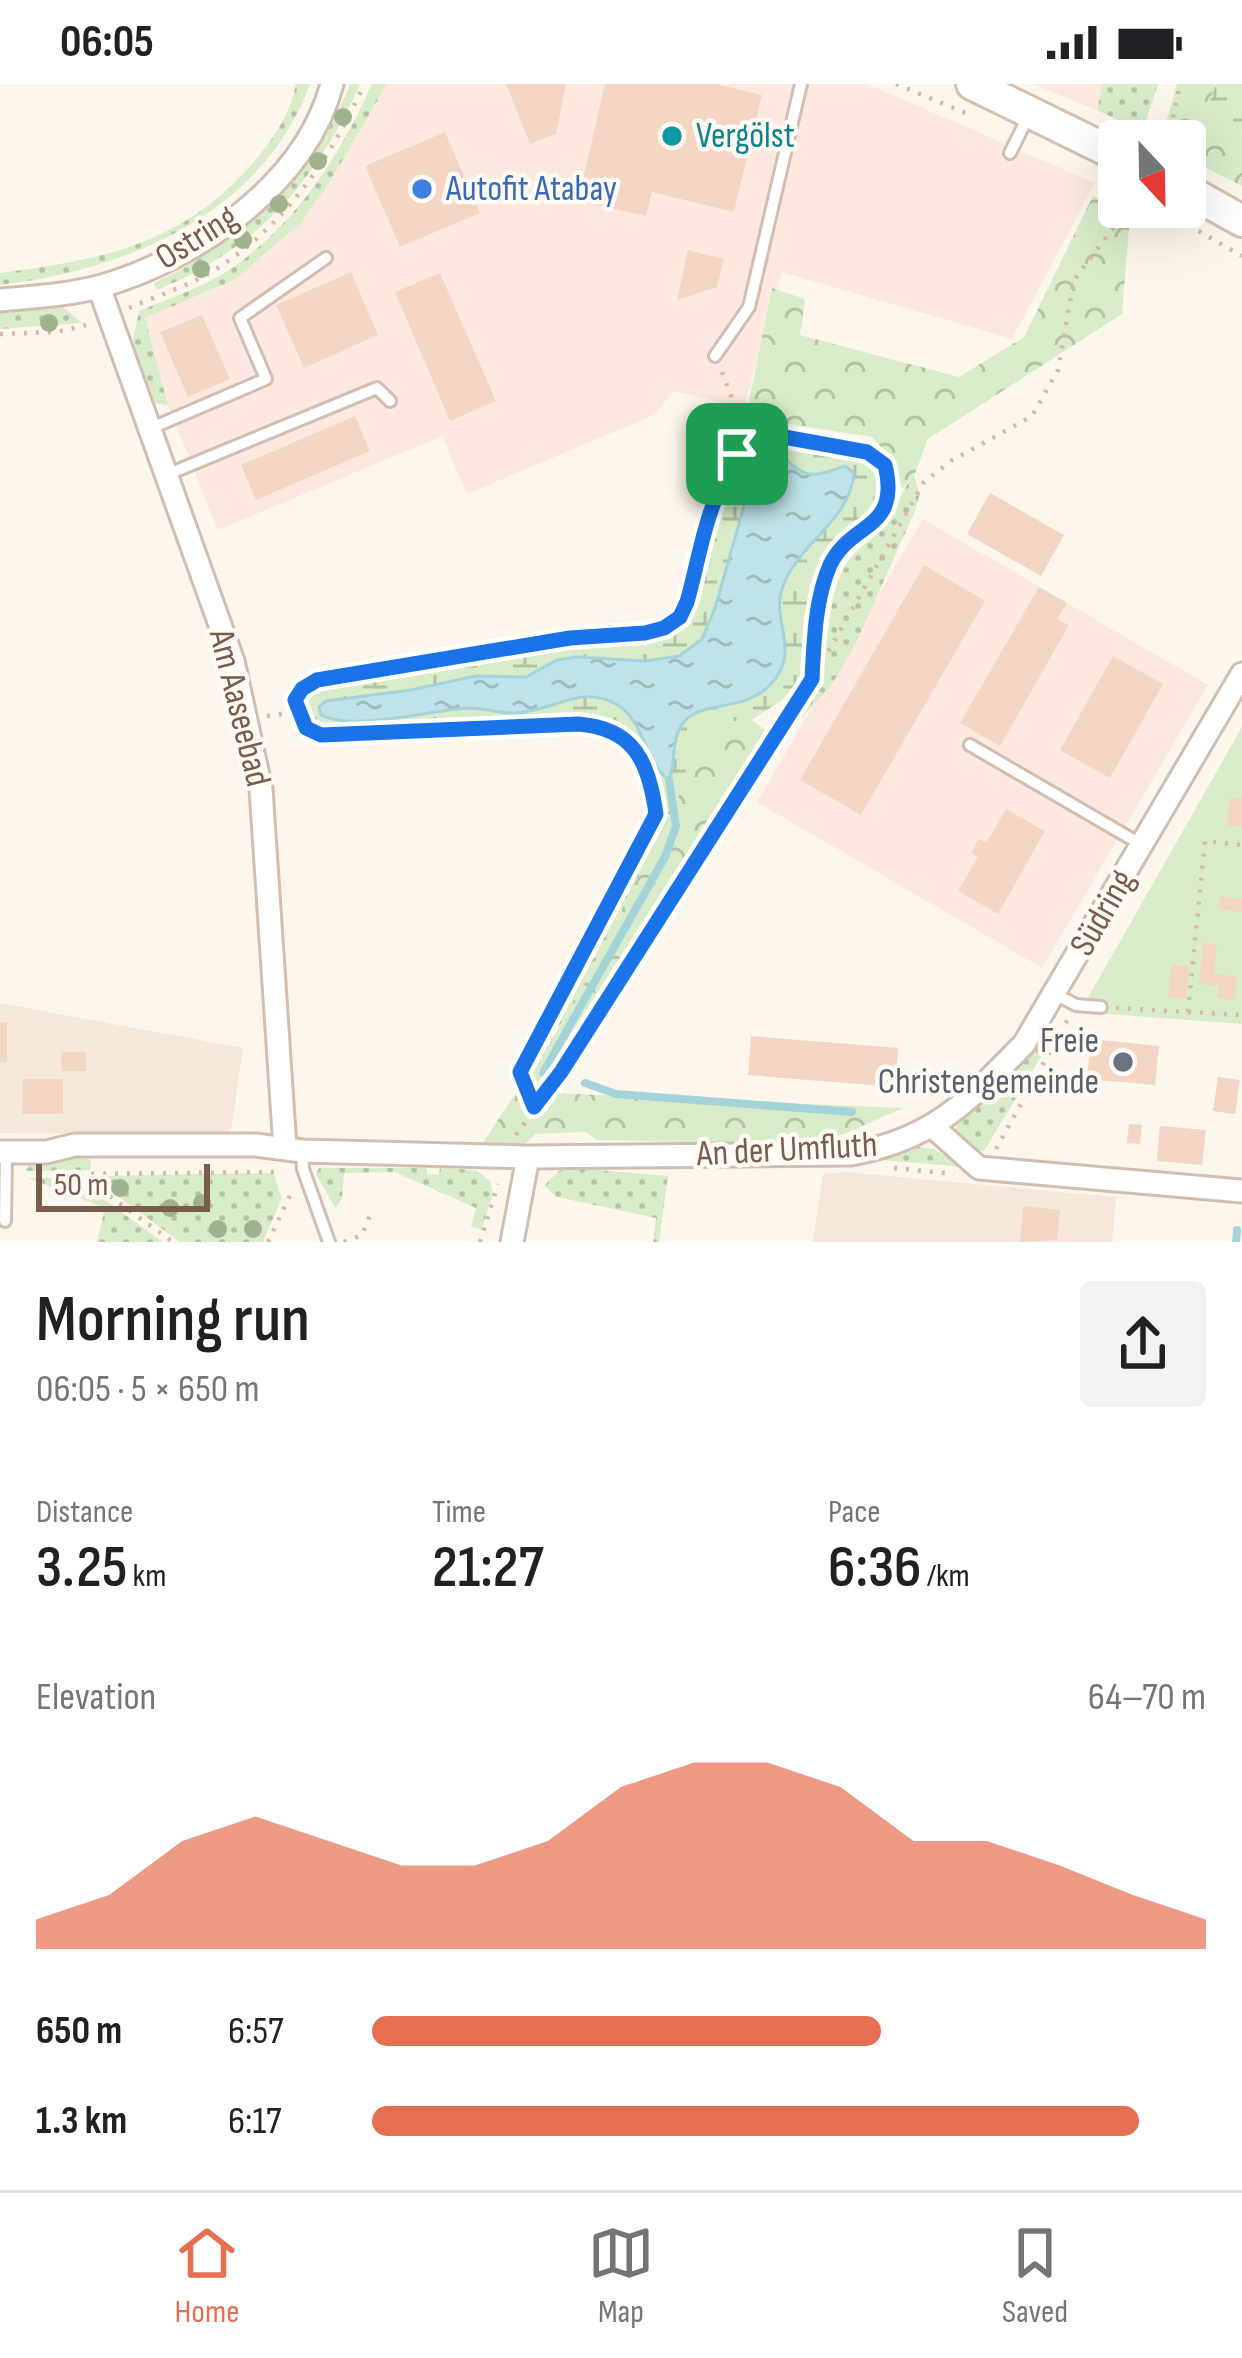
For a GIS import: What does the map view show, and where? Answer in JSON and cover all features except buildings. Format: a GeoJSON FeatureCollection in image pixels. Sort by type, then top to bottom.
{"type":"FeatureCollection","features":[{"type":"Feature","properties":{"kind":"main road"},"geometry":{"type":"LineString","coordinates":[[972,84],[1098,145]]}},
{"type":"Feature","properties":{"kind":"main road"},"geometry":{"type":"LineString","coordinates":[[1206,201],[1242,221]]}},
{"type":"Feature","properties":{"kind":"street","name":"Ostring"},"geometry":{"type":"LineString","coordinates":[[0,300],[99,287],[189,249],[256,200],[282,173],[310,132],[332,84]]}},
{"type":"Feature","properties":{"kind":"street","name":"Am Aaseebad"},"geometry":{"type":"LineString","coordinates":[[99,287],[233,661],[247,720],[261,789],[296,1156]]}},
{"type":"Feature","properties":{"kind":"street","name":"Südring"},"geometry":{"type":"LineString","coordinates":[[933,1127],[977,1092],[1024,1044],[1242,674]]}},
{"type":"Feature","properties":{"kind":"street","name":"An der Umfluth"},"geometry":{"type":"LineString","coordinates":[[4,1159],[75,1145],[255,1144],[296,1156],[851,1154],[888,1147],[933,1127]]}},
{"type":"Feature","properties":{"kind":"street"},"geometry":{"type":"LineString","coordinates":[[933,1127],[979,1168],[1242,1191]]}},
{"type":"Feature","properties":{"kind":"street"},"geometry":{"type":"LineString","coordinates":[[512,1242],[528,1157]]}},
{"type":"Feature","properties":{"kind":"lane"},"geometry":{"type":"LineString","coordinates":[[716,356],[749,307],[801,84]]}},
{"type":"Feature","properties":{"kind":"lane"},"geometry":{"type":"LineString","coordinates":[[1010,153],[1031,110]]}},
{"type":"Feature","properties":{"kind":"lane"},"geometry":{"type":"LineString","coordinates":[[149,429],[266,379],[240,318],[326,258]]}},
{"type":"Feature","properties":{"kind":"lane"},"geometry":{"type":"LineString","coordinates":[[166,475],[377,388],[390,401]]}},
{"type":"Feature","properties":{"kind":"lane"},"geometry":{"type":"LineString","coordinates":[[970,745],[1142,845]]}},
{"type":"Feature","properties":{"kind":"lane"},"geometry":{"type":"LineString","coordinates":[[1055,994],[1076,1005],[1101,1007]]}},
{"type":"Feature","properties":{"kind":"lane"},"geometry":{"type":"LineString","coordinates":[[296,1156],[329,1242]]}},
{"type":"Feature","properties":{"kind":"lane"},"geometry":{"type":"LineString","coordinates":[[4,1159],[5,1221]]}},
{"type":"Feature","properties":{"kind":"path"},"geometry":{"type":"LineString","coordinates":[[1172,120],[1180,84]]}},
{"type":"Feature","properties":{"kind":"path"},"geometry":{"type":"LineString","coordinates":[[481,1242],[504,1155],[812,679],[924,482],[951,461],[1032,416],[1058,370],[1074,280],[1113,228]]}},
{"type":"Feature","properties":{"kind":"path"},"geometry":{"type":"LineString","coordinates":[[1193,228],[1242,256]]}},
{"type":"Feature","properties":{"kind":"path"},"geometry":{"type":"LineString","coordinates":[[716,356],[736,409],[737,454]]}},
{"type":"Feature","properties":{"kind":"path"},"geometry":{"type":"LineString","coordinates":[[534,1107],[520,1072],[656,814],[653,793],[633,744],[599,726],[578,724],[321,735],[306,728],[296,712],[295,700],[302,689],[317,680],[570,638],[664,628],[680,617],[687,602],[724,475],[737,454],[753,441],[773,435],[867,452],[885,465],[890,483],[887,507],[832,560],[818,617],[812,679]]}},
{"type":"Feature","properties":{"kind":"path"},"geometry":{"type":"LineString","coordinates":[[247,720],[296,712]]}},
{"type":"Feature","properties":{"kind":"path"},"geometry":{"type":"LineString","coordinates":[[1188,1012],[1205,842],[1242,845]]}},
{"type":"Feature","properties":{"kind":"path"},"geometry":{"type":"LineString","coordinates":[[1101,1007],[1242,1016]]}},
{"type":"Feature","properties":{"kind":"path"},"geometry":{"type":"LineString","coordinates":[[4,1159],[79,1174],[272,1173],[296,1156]]}},
{"type":"Feature","properties":{"kind":"path"},"geometry":{"type":"LineString","coordinates":[[268,1242],[296,1156]]}},
{"type":"Feature","properties":{"kind":"path"},"geometry":{"type":"LineString","coordinates":[[79,1174],[173,1242]]}},
{"type":"Feature","properties":{"kind":"path"},"geometry":{"type":"LineString","coordinates":[[343,1242],[362,1235],[371,1214]]}},
{"type":"Feature","properties":{"kind":"shaded area"},"geometry":{"type":"Polygon","coordinates":[[[387,84],[867,84],[1095,183],[1012,339],[782,272],[744,407],[673,391],[656,414],[467,494],[442,436],[218,530],[168,405],[145,318],[234,280],[301,223],[387,84]]]}},
{"type":"Feature","properties":{"kind":"shaded area"},"geometry":{"type":"Polygon","coordinates":[[[1033,84],[1103,84],[1097,110],[1033,84]]]}},
{"type":"Feature","properties":{"kind":"shaded area"},"geometry":{"type":"Polygon","coordinates":[[[923,519],[1208,685],[1042,968],[757,802],[923,519]]]}},
{"type":"Feature","properties":{"kind":"shaded area"},"geometry":{"type":"Polygon","coordinates":[[[0,1003],[243,1048],[230,1136],[0,1133],[0,1003]]]}},
{"type":"Feature","properties":{"kind":"shaded area"},"geometry":{"type":"Polygon","coordinates":[[[847,1172],[1116,1197],[1112,1242],[813,1242],[823,1174],[847,1172]]]}},
{"type":"Feature","properties":{"kind":"green space"},"geometry":{"type":"Polygon","coordinates":[[[296,84],[310,84],[288,129],[260,168],[225,200],[142,249],[48,277],[0,285],[0,273],[109,253],[172,228],[201,210],[264,150],[286,114],[296,84]]]}},
{"type":"Feature","properties":{"kind":"green space"},"geometry":{"type":"Polygon","coordinates":[[[350,84],[360,84],[343,119],[280,208],[225,254],[157,290],[154,283],[217,248],[272,203],[317,148],[350,84]]]}},
{"type":"Feature","properties":{"kind":"green space"},"geometry":{"type":"Polygon","coordinates":[[[372,84],[387,84],[301,223],[234,280],[145,318],[168,405],[148,402],[131,350],[139,311],[221,275],[277,230],[331,161],[372,84]]]}},
{"type":"Feature","properties":{"kind":"green space"},"geometry":{"type":"Polygon","coordinates":[[[1103,84],[1158,84],[1146,120],[1117,120],[1097,110],[1103,84]]]}},
{"type":"Feature","properties":{"kind":"green space"},"geometry":{"type":"Polygon","coordinates":[[[1177,84],[1216,84],[1210,101],[1221,123],[1242,134],[1242,186],[1206,168],[1206,120],[1167,120],[1177,84]]]}},
{"type":"Feature","properties":{"kind":"green space"},"geometry":{"type":"Polygon","coordinates":[[[1216,84],[1242,84],[1242,134],[1221,124],[1210,101],[1216,84]]]}},
{"type":"Feature","properties":{"kind":"green space"},"geometry":{"type":"Polygon","coordinates":[[[1093,196],[1098,199],[1098,228],[1129,228],[1122,314],[928,439],[914,476],[902,489],[895,462],[872,437],[770,421],[742,435],[772,288],[805,299],[800,335],[959,377],[1024,337],[1093,196]]]}},
{"type":"Feature","properties":{"kind":"green space"},"geometry":{"type":"Polygon","coordinates":[[[63,307],[82,323],[0,329],[0,313],[63,307]]]}},
{"type":"Feature","properties":{"kind":"green space"},"geometry":{"type":"Polygon","coordinates":[[[773,442],[864,461],[881,482],[876,508],[840,540],[816,576],[804,618],[801,677],[782,700],[752,720],[720,722],[688,742],[685,783],[571,1010],[557,1029],[661,817],[658,779],[631,731],[606,720],[573,717],[336,729],[312,725],[303,713],[307,692],[416,667],[647,639],[669,631],[686,616],[734,472],[748,454],[773,442]]]}},
{"type":"Feature","properties":{"kind":"green space"},"geometry":{"type":"Polygon","coordinates":[[[914,476],[920,494],[915,511],[856,643],[831,686],[780,742],[766,731],[799,706],[814,687],[843,570],[890,517],[914,476]]]}},
{"type":"Feature","properties":{"kind":"green space"},"geometry":{"type":"Polygon","coordinates":[[[752,720],[780,742],[552,1093],[903,1108],[819,1145],[597,1140],[586,1132],[535,1134],[524,1145],[482,1144],[571,1010],[685,783],[687,742],[720,722],[752,720]]]}},
{"type":"Feature","properties":{"kind":"green space"},"geometry":{"type":"Polygon","coordinates":[[[1242,727],[1242,1024],[1080,1012],[1242,727]]]}},
{"type":"Feature","properties":{"kind":"green space"},"geometry":{"type":"Polygon","coordinates":[[[1041,1037],[1049,1043],[984,1151],[975,1151],[956,1131],[957,1122],[989,1099],[1041,1037]]]}},
{"type":"Feature","properties":{"kind":"green space"},"geometry":{"type":"Polygon","coordinates":[[[911,1146],[934,1149],[963,1167],[872,1159],[911,1146]]]}},
{"type":"Feature","properties":{"kind":"green space"},"geometry":{"type":"Polygon","coordinates":[[[83,1154],[91,1170],[25,1171],[30,1163],[83,1154]]]}},
{"type":"Feature","properties":{"kind":"green space"},"geometry":{"type":"Polygon","coordinates":[[[563,1167],[668,1176],[659,1242],[653,1242],[656,1218],[557,1197],[544,1186],[563,1167]]]}},
{"type":"Feature","properties":{"kind":"green space"},"geometry":{"type":"Polygon","coordinates":[[[319,1168],[427,1168],[427,1174],[439,1175],[440,1168],[476,1170],[490,1181],[493,1194],[481,1230],[471,1226],[476,1208],[395,1172],[344,1173],[342,1199],[335,1208],[316,1174],[319,1168]]]}},
{"type":"Feature","properties":{"kind":"green space"},"geometry":{"type":"Polygon","coordinates":[[[273,1173],[282,1198],[263,1242],[180,1242],[97,1181],[101,1176],[273,1173]]]}},
{"type":"Feature","properties":{"kind":"green space"},"geometry":{"type":"Polygon","coordinates":[[[28,1178],[74,1178],[163,1242],[97,1242],[105,1208],[28,1178]]]}},
{"type":"Feature","properties":{"kind":"water"},"geometry":{"type":"Polygon","coordinates":[[[770,460],[787,460],[814,474],[845,466],[854,473],[850,490],[782,589],[785,655],[776,678],[752,698],[689,717],[678,732],[669,780],[654,763],[626,711],[603,699],[578,698],[516,713],[470,708],[352,721],[321,715],[319,707],[326,701],[475,676],[526,677],[557,660],[645,661],[679,656],[702,639],[752,478],[770,460]]]}},
{"type":"Feature","properties":{"kind":"waterway"},"geometry":{"type":"LineString","coordinates":[[543,1073],[665,857],[676,826],[669,780]]}},
{"type":"Feature","properties":{"kind":"waterway"},"geometry":{"type":"LineString","coordinates":[[585,1083],[616,1094],[852,1112]]}},
{"type":"Feature","properties":{"kind":"waterway"},"geometry":{"type":"LineString","coordinates":[[1236,1242],[1237,1230]]}},
{"type":"Feature","properties":{"kind":"place","name":"Vergölst"},"geometry":{"type":"Point","coordinates":[672,136]}},
{"type":"Feature","properties":{"kind":"place","name":"Autofit Atabay"},"geometry":{"type":"Point","coordinates":[422,189]}},
{"type":"Feature","properties":{"kind":"place","name":"Freie Christengemeinde"},"geometry":{"type":"Point","coordinates":[1123,1062]}},
{"type":"Feature","properties":{"kind":"route"},"geometry":{"type":"LineString","coordinates":[[773,435],[867,452],[885,465],[890,483],[887,507],[832,560],[823,586],[812,679],[534,1107],[520,1072],[656,814],[653,793],[633,744],[599,726],[578,724],[321,735],[306,728],[295,700],[317,680],[570,638],[664,628],[680,617],[687,602],[724,475],[737,454],[753,441],[773,435]]}}]}
